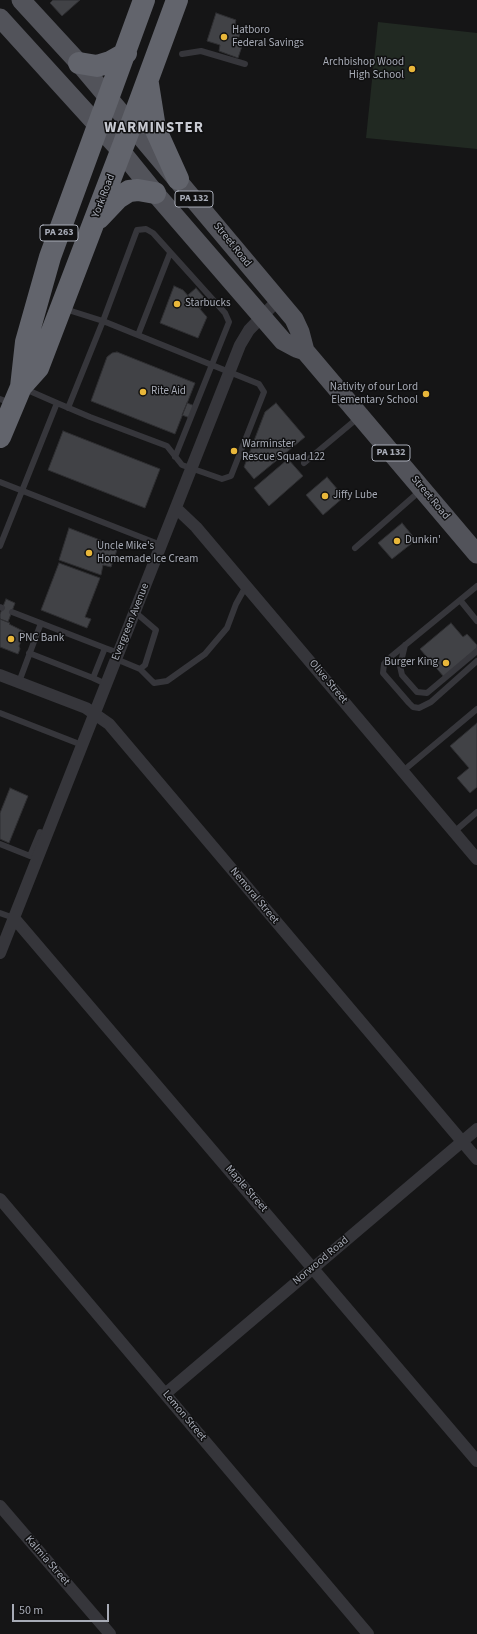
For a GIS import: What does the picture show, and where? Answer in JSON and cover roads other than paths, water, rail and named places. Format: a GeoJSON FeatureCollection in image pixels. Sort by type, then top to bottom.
{"type":"FeatureCollection","features":[{"type":"Feature","properties":{"kind":"highway","name":"York Road"},"geometry":{"type":"LineString","coordinates":[[0,437],[50,257],[97,125],[126,53],[144,0]]}},
{"type":"Feature","properties":{"kind":"highway","name":"York Road"},"geometry":{"type":"LineString","coordinates":[[12,397],[38,368],[122,151],[177,0]]}},
{"type":"Feature","properties":{"kind":"highway"},"geometry":{"type":"LineString","coordinates":[[79,63],[97,66],[110,62],[126,53]]}},
{"type":"Feature","properties":{"kind":"highway"},"geometry":{"type":"LineString","coordinates":[[148,81],[154,128],[178,179]]}},
{"type":"Feature","properties":{"kind":"highway"},"geometry":{"type":"LineString","coordinates":[[93,225],[118,198],[129,191],[138,190],[155,193]]}},
{"type":"Feature","properties":{"kind":"main road","name":"Street Road"},"geometry":{"type":"LineString","coordinates":[[21,0],[109,98],[178,179],[277,301],[294,319],[300,332],[305,351],[477,554]]}},
{"type":"Feature","properties":{"kind":"main road","name":"Street Road"},"geometry":{"type":"LineString","coordinates":[[0,18],[122,151],[155,193],[283,340],[296,348],[305,351]]}},
{"type":"Feature","properties":{"kind":"street","name":"Evergreen Avenue"},"geometry":{"type":"LineString","coordinates":[[0,953],[229,372],[244,337],[277,301]]}},
{"type":"Feature","properties":{"kind":"street","name":"Olive Street"},"geometry":{"type":"LineString","coordinates":[[176,508],[196,527],[477,859]]}},
{"type":"Feature","properties":{"kind":"street","name":"Nemoral Street"},"geometry":{"type":"LineString","coordinates":[[0,675],[86,708],[109,724],[477,1159]]}},
{"type":"Feature","properties":{"kind":"street","name":"Maple Street"},"geometry":{"type":"LineString","coordinates":[[14,918],[314,1267],[477,1460]]}},
{"type":"Feature","properties":{"kind":"street","name":"Norwood Road"},"geometry":{"type":"LineString","coordinates":[[165,1394],[477,1129]]}},
{"type":"Feature","properties":{"kind":"street","name":"Lemon Street"},"geometry":{"type":"LineString","coordinates":[[0,1199],[368,1634]]}},
{"type":"Feature","properties":{"kind":"street","name":"Kalmia Street"},"geometry":{"type":"LineString","coordinates":[[0,1506],[110,1634]]}},
{"type":"Feature","properties":{"kind":"lane"},"geometry":{"type":"LineString","coordinates":[[182,54],[201,50],[246,64]]}},
{"type":"Feature","properties":{"kind":"lane"},"geometry":{"type":"LineString","coordinates":[[68,408],[137,230],[146,229],[153,233],[225,313],[229,322],[175,457]]}},
{"type":"Feature","properties":{"kind":"lane"},"geometry":{"type":"LineString","coordinates":[[138,335],[170,252]]}},
{"type":"Feature","properties":{"kind":"lane"},"geometry":{"type":"LineString","coordinates":[[12,397],[57,403],[167,446],[182,465],[222,479],[231,476],[264,392],[259,384],[103,321],[62,308]]}},
{"type":"Feature","properties":{"kind":"lane"},"geometry":{"type":"LineString","coordinates":[[0,546],[57,403]]}},
{"type":"Feature","properties":{"kind":"lane"},"geometry":{"type":"LineString","coordinates":[[304,463],[360,416]]}},
{"type":"Feature","properties":{"kind":"lane"},"geometry":{"type":"LineString","coordinates":[[0,482],[161,545]]}},
{"type":"Feature","properties":{"kind":"lane"},"geometry":{"type":"LineString","coordinates":[[355,548],[422,489]]}},
{"type":"Feature","properties":{"kind":"lane"},"geometry":{"type":"LineString","coordinates":[[12,612],[116,652],[116,659],[140,669],[154,683],[167,681],[205,654],[227,628],[236,604],[246,586]]}},
{"type":"Feature","properties":{"kind":"lane"},"geometry":{"type":"LineString","coordinates":[[477,586],[384,664],[383,673],[413,707],[419,708],[425,706],[477,662]]}},
{"type":"Feature","properties":{"kind":"lane"},"geometry":{"type":"LineString","coordinates":[[460,600],[477,621]]}},
{"type":"Feature","properties":{"kind":"lane"},"geometry":{"type":"LineString","coordinates":[[135,612],[156,630],[145,665],[140,669]]}},
{"type":"Feature","properties":{"kind":"lane"},"geometry":{"type":"LineString","coordinates":[[19,682],[41,623]]}},
{"type":"Feature","properties":{"kind":"lane"},"geometry":{"type":"LineString","coordinates":[[405,645],[400,666],[402,675],[417,692],[427,693],[477,651]]}},
{"type":"Feature","properties":{"kind":"lane"},"geometry":{"type":"LineString","coordinates":[[94,678],[106,648]]}},
{"type":"Feature","properties":{"kind":"lane"},"geometry":{"type":"LineString","coordinates":[[29,654],[94,678],[106,684]]}},
{"type":"Feature","properties":{"kind":"lane"},"geometry":{"type":"LineString","coordinates":[[402,771],[477,710]]}},
{"type":"Feature","properties":{"kind":"lane"},"geometry":{"type":"LineString","coordinates":[[0,713],[82,745]]}},
{"type":"Feature","properties":{"kind":"lane"},"geometry":{"type":"LineString","coordinates":[[454,832],[477,812]]}},
{"type":"Feature","properties":{"kind":"lane"},"geometry":{"type":"LineString","coordinates":[[0,844],[30,856],[40,832],[47,835]]}},
{"type":"Feature","properties":{"kind":"lane"},"geometry":{"type":"LineString","coordinates":[[0,913],[14,918]]}},
{"type":"Feature","properties":{"kind":"place","name":"Hatboro Federal Savings"},"geometry":{"type":"Point","coordinates":[224,37]}},
{"type":"Feature","properties":{"kind":"place","name":"Archbishop Wood High School"},"geometry":{"type":"Point","coordinates":[412,69]}},
{"type":"Feature","properties":{"kind":"place","name":"Starbucks"},"geometry":{"type":"Point","coordinates":[177,304]}},
{"type":"Feature","properties":{"kind":"place","name":"Rite Aid"},"geometry":{"type":"Point","coordinates":[143,392]}},
{"type":"Feature","properties":{"kind":"place","name":"Nativity of our Lord Elementary School"},"geometry":{"type":"Point","coordinates":[426,394]}},
{"type":"Feature","properties":{"kind":"place","name":"Warminster Rescue Squad 122"},"geometry":{"type":"Point","coordinates":[234,451]}},
{"type":"Feature","properties":{"kind":"place","name":"Jiffy Lube"},"geometry":{"type":"Point","coordinates":[325,496]}},
{"type":"Feature","properties":{"kind":"place","name":"Dunkin'"},"geometry":{"type":"Point","coordinates":[397,541]}},
{"type":"Feature","properties":{"kind":"place","name":"Uncle Mike's Homemade Ice Cream"},"geometry":{"type":"Point","coordinates":[89,553]}},
{"type":"Feature","properties":{"kind":"place","name":"PNC Bank"},"geometry":{"type":"Point","coordinates":[11,639]}},
{"type":"Feature","properties":{"kind":"place","name":"Burger King"},"geometry":{"type":"Point","coordinates":[446,663]}},
{"type":"Feature","properties":{"kind":"district","name":"WARMINSTER"},"geometry":{"type":"Point","coordinates":[154,129]}}]}
